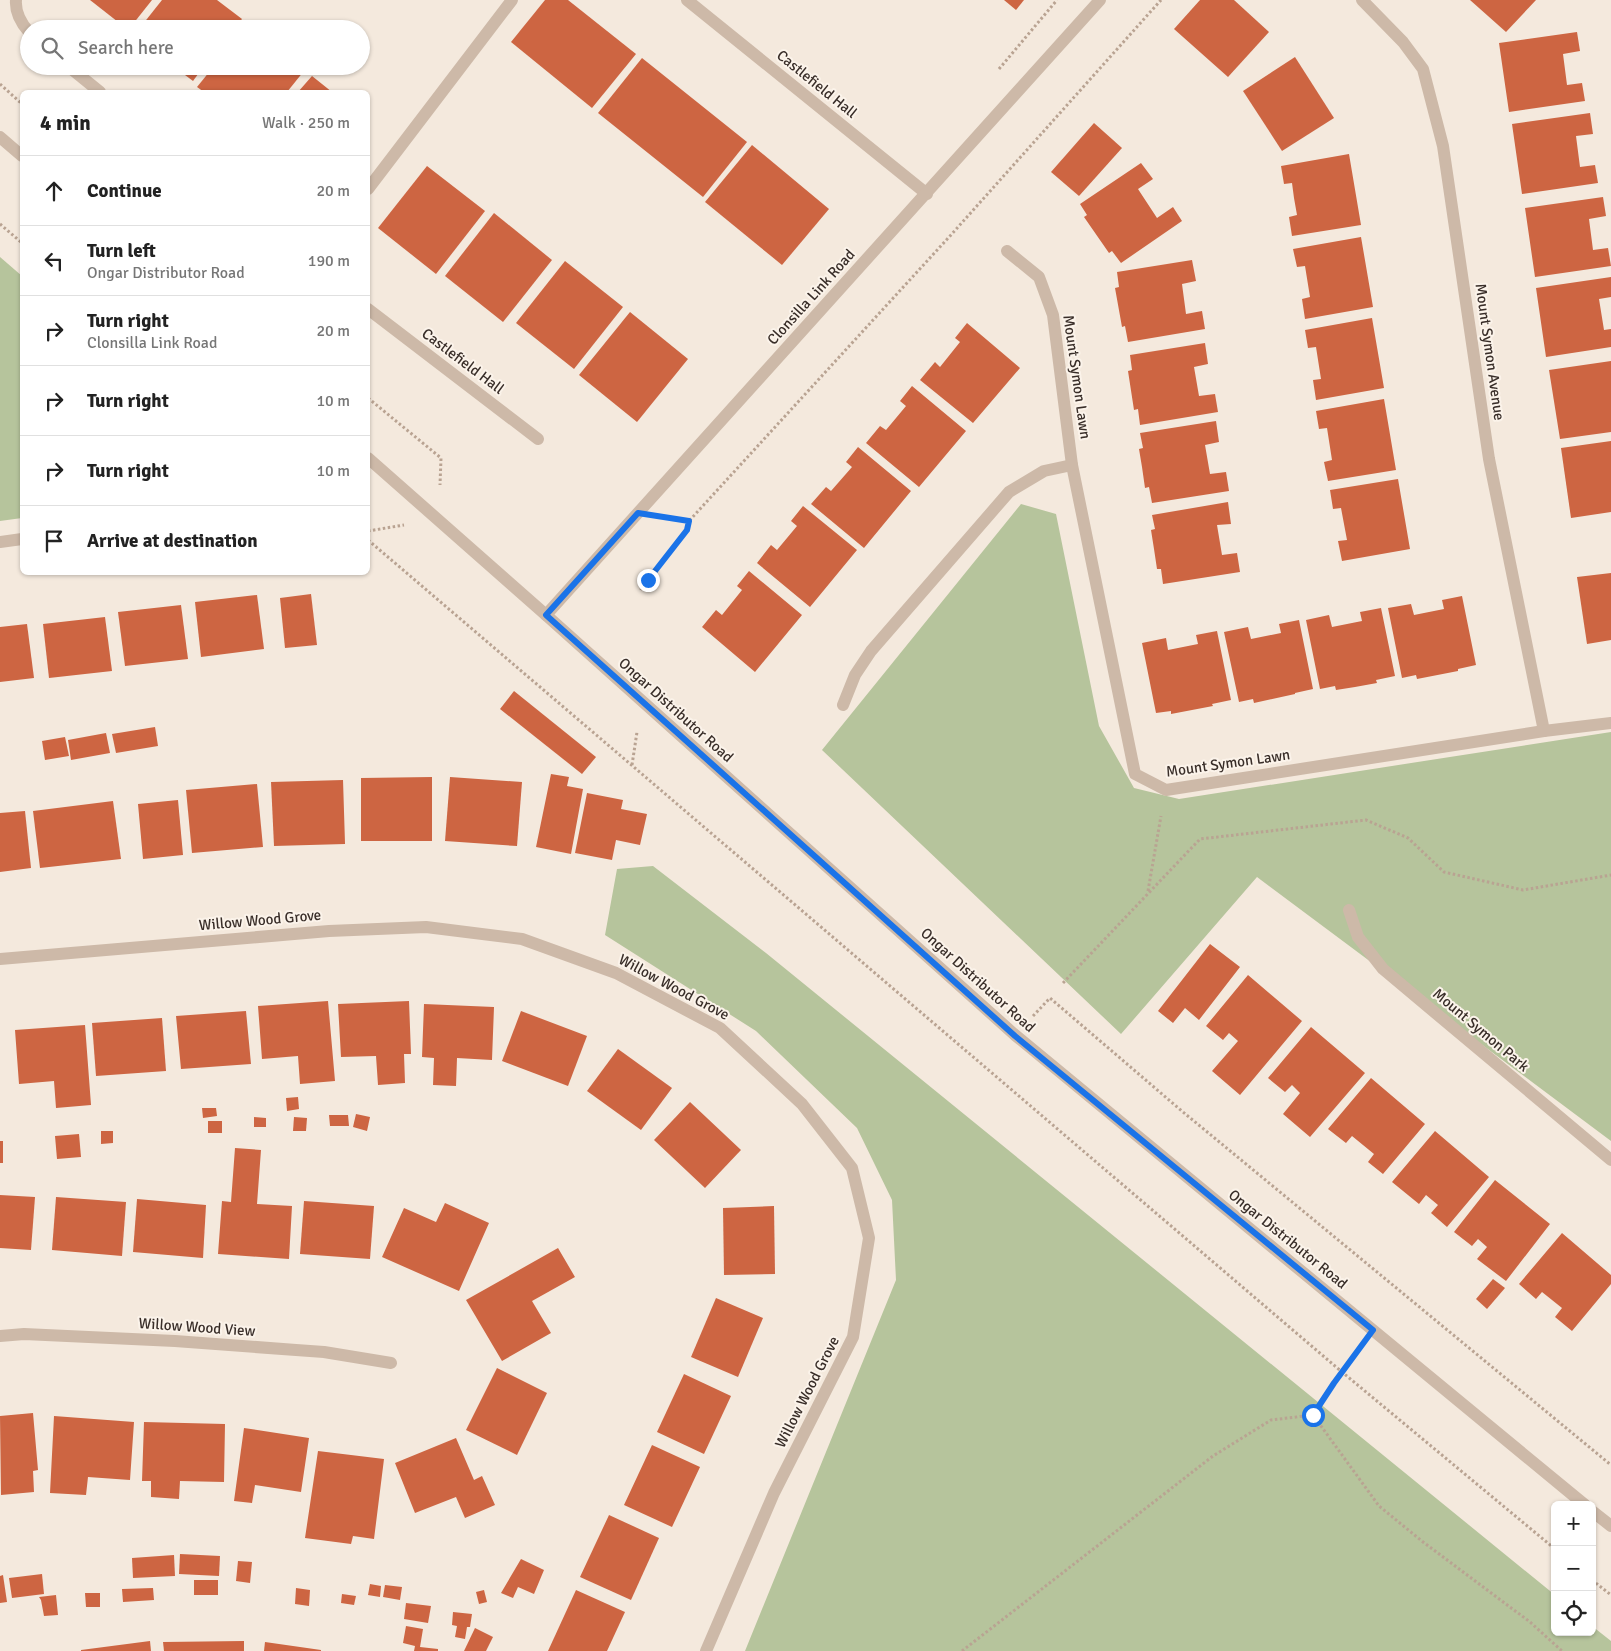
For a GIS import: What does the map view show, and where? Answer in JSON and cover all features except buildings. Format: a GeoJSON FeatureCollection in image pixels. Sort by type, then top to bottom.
{"type":"FeatureCollection","features":[{"type":"Feature","properties":{"kind":"street"},"geometry":{"type":"LineString","coordinates":[[16,0],[15,7],[21,20]]}},
{"type":"Feature","properties":{"kind":"street"},"geometry":{"type":"LineString","coordinates":[[370,186],[512,0]]}},
{"type":"Feature","properties":{"kind":"street","name":"Castlefield Hall"},"geometry":{"type":"LineString","coordinates":[[687,0],[927,194]]}},
{"type":"Feature","properties":{"kind":"street","name":"Clonsilla Link Road"},"geometry":{"type":"LineString","coordinates":[[546,615],[1100,0]]}},
{"type":"Feature","properties":{"kind":"street","name":"Mount Symon Avenue"},"geometry":{"type":"LineString","coordinates":[[1362,0],[1403,42],[1423,69],[1443,146],[1489,459],[1544,731]]}},
{"type":"Feature","properties":{"kind":"street"},"geometry":{"type":"LineString","coordinates":[[79,75],[98,90]]}},
{"type":"Feature","properties":{"kind":"street"},"geometry":{"type":"LineString","coordinates":[[0,137],[20,154]]}},
{"type":"Feature","properties":{"kind":"street","name":"Mount Symon Lawn"},"geometry":{"type":"LineString","coordinates":[[1007,251],[1038,277],[1053,315],[1072,465],[1135,774],[1166,790],[1544,731],[1611,723]]}},
{"type":"Feature","properties":{"kind":"street","name":"Castlefield Hall"},"geometry":{"type":"LineString","coordinates":[[370,311],[538,439]]}},
{"type":"Feature","properties":{"kind":"street","name":"Ongar Distributor Road"},"geometry":{"type":"LineString","coordinates":[[370,460],[1015,1036],[1580,1501]]}},
{"type":"Feature","properties":{"kind":"street"},"geometry":{"type":"LineString","coordinates":[[843,704],[855,675],[871,651],[1009,492],[1044,471],[1072,465]]}},
{"type":"Feature","properties":{"kind":"street"},"geometry":{"type":"LineString","coordinates":[[0,542],[20,539]]}},
{"type":"Feature","properties":{"kind":"street","name":"Mount Symon Park"},"geometry":{"type":"LineString","coordinates":[[1348,910],[1358,937],[1383,969],[1611,1160]]}},
{"type":"Feature","properties":{"kind":"street","name":"Willow Wood Grove"},"geometry":{"type":"LineString","coordinates":[[0,959],[329,930],[426,927],[522,939],[616,973],[720,1028],[802,1104],[852,1168],[869,1238],[853,1337],[774,1493],[706,1651]]}},
{"type":"Feature","properties":{"kind":"street","name":"Willow Wood View"},"geometry":{"type":"LineString","coordinates":[[0,1336],[24,1334],[175,1341],[324,1352],[391,1363]]}},
{"type":"Feature","properties":{"kind":"street"},"geometry":{"type":"LineString","coordinates":[[1596,1514],[1611,1526]]}},
{"type":"Feature","properties":{"kind":"path"},"geometry":{"type":"LineString","coordinates":[[640,588],[644,590],[648,580],[687,530],[689,521],[950,236],[1161,0]]}},
{"type":"Feature","properties":{"kind":"path"},"geometry":{"type":"LineString","coordinates":[[0,84],[20,102]]}},
{"type":"Feature","properties":{"kind":"path"},"geometry":{"type":"LineString","coordinates":[[0,224],[20,241]]}},
{"type":"Feature","properties":{"kind":"path"},"geometry":{"type":"LineString","coordinates":[[370,400],[436,454]]}},
{"type":"Feature","properties":{"kind":"path"},"geometry":{"type":"LineString","coordinates":[[638,513],[689,521]]}},
{"type":"Feature","properties":{"kind":"path"},"geometry":{"type":"LineString","coordinates":[[370,542],[1342,1372],[1551,1546]]}},
{"type":"Feature","properties":{"kind":"path"},"geometry":{"type":"LineString","coordinates":[[1148,892],[1166,790]]}},
{"type":"Feature","properties":{"kind":"path"},"geometry":{"type":"LineString","coordinates":[[1064,984],[1148,892],[1200,839],[1366,820],[1408,838],[1444,872],[1523,890],[1611,874]]}},
{"type":"Feature","properties":{"kind":"path"},"geometry":{"type":"LineString","coordinates":[[1050,998],[1183,1112],[1611,1465]]}},
{"type":"Feature","properties":{"kind":"path"},"geometry":{"type":"LineString","coordinates":[[962,1651],[1213,1456],[1271,1420],[1313,1415],[1373,1330]]}},
{"type":"Feature","properties":{"kind":"path"},"geometry":{"type":"LineString","coordinates":[[1313,1415],[1379,1506],[1422,1542],[1530,1622],[1559,1650]]}},
{"type":"Feature","properties":{"kind":"path"},"geometry":{"type":"LineString","coordinates":[[1596,1583],[1611,1596]]}},
{"type":"Feature","properties":{"kind":"green space"},"geometry":{"type":"Polygon","coordinates":[[[0,257],[20,274],[20,518],[0,521],[0,257]]]}},
{"type":"Feature","properties":{"kind":"green space"},"geometry":{"type":"Polygon","coordinates":[[[1021,504],[1056,514],[1099,726],[1134,788],[1179,799],[1611,732],[1611,1141],[1257,877],[1121,1034],[822,750],[1021,504]]]}},
{"type":"Feature","properties":{"kind":"green space"},"geometry":{"type":"Polygon","coordinates":[[[653,866],[766,953],[1551,1592],[1551,1636],[1596,1636],[1596,1629],[1611,1641],[1611,1651],[745,1651],[896,1280],[892,1200],[857,1128],[756,1031],[605,935],[617,869],[653,866]]]}},
{"type":"Feature","properties":{"kind":"route"},"geometry":{"type":"LineString","coordinates":[[648,580],[687,530],[689,521],[638,513],[546,615],[1015,1036],[1373,1330],[1313,1415]]}}]}
